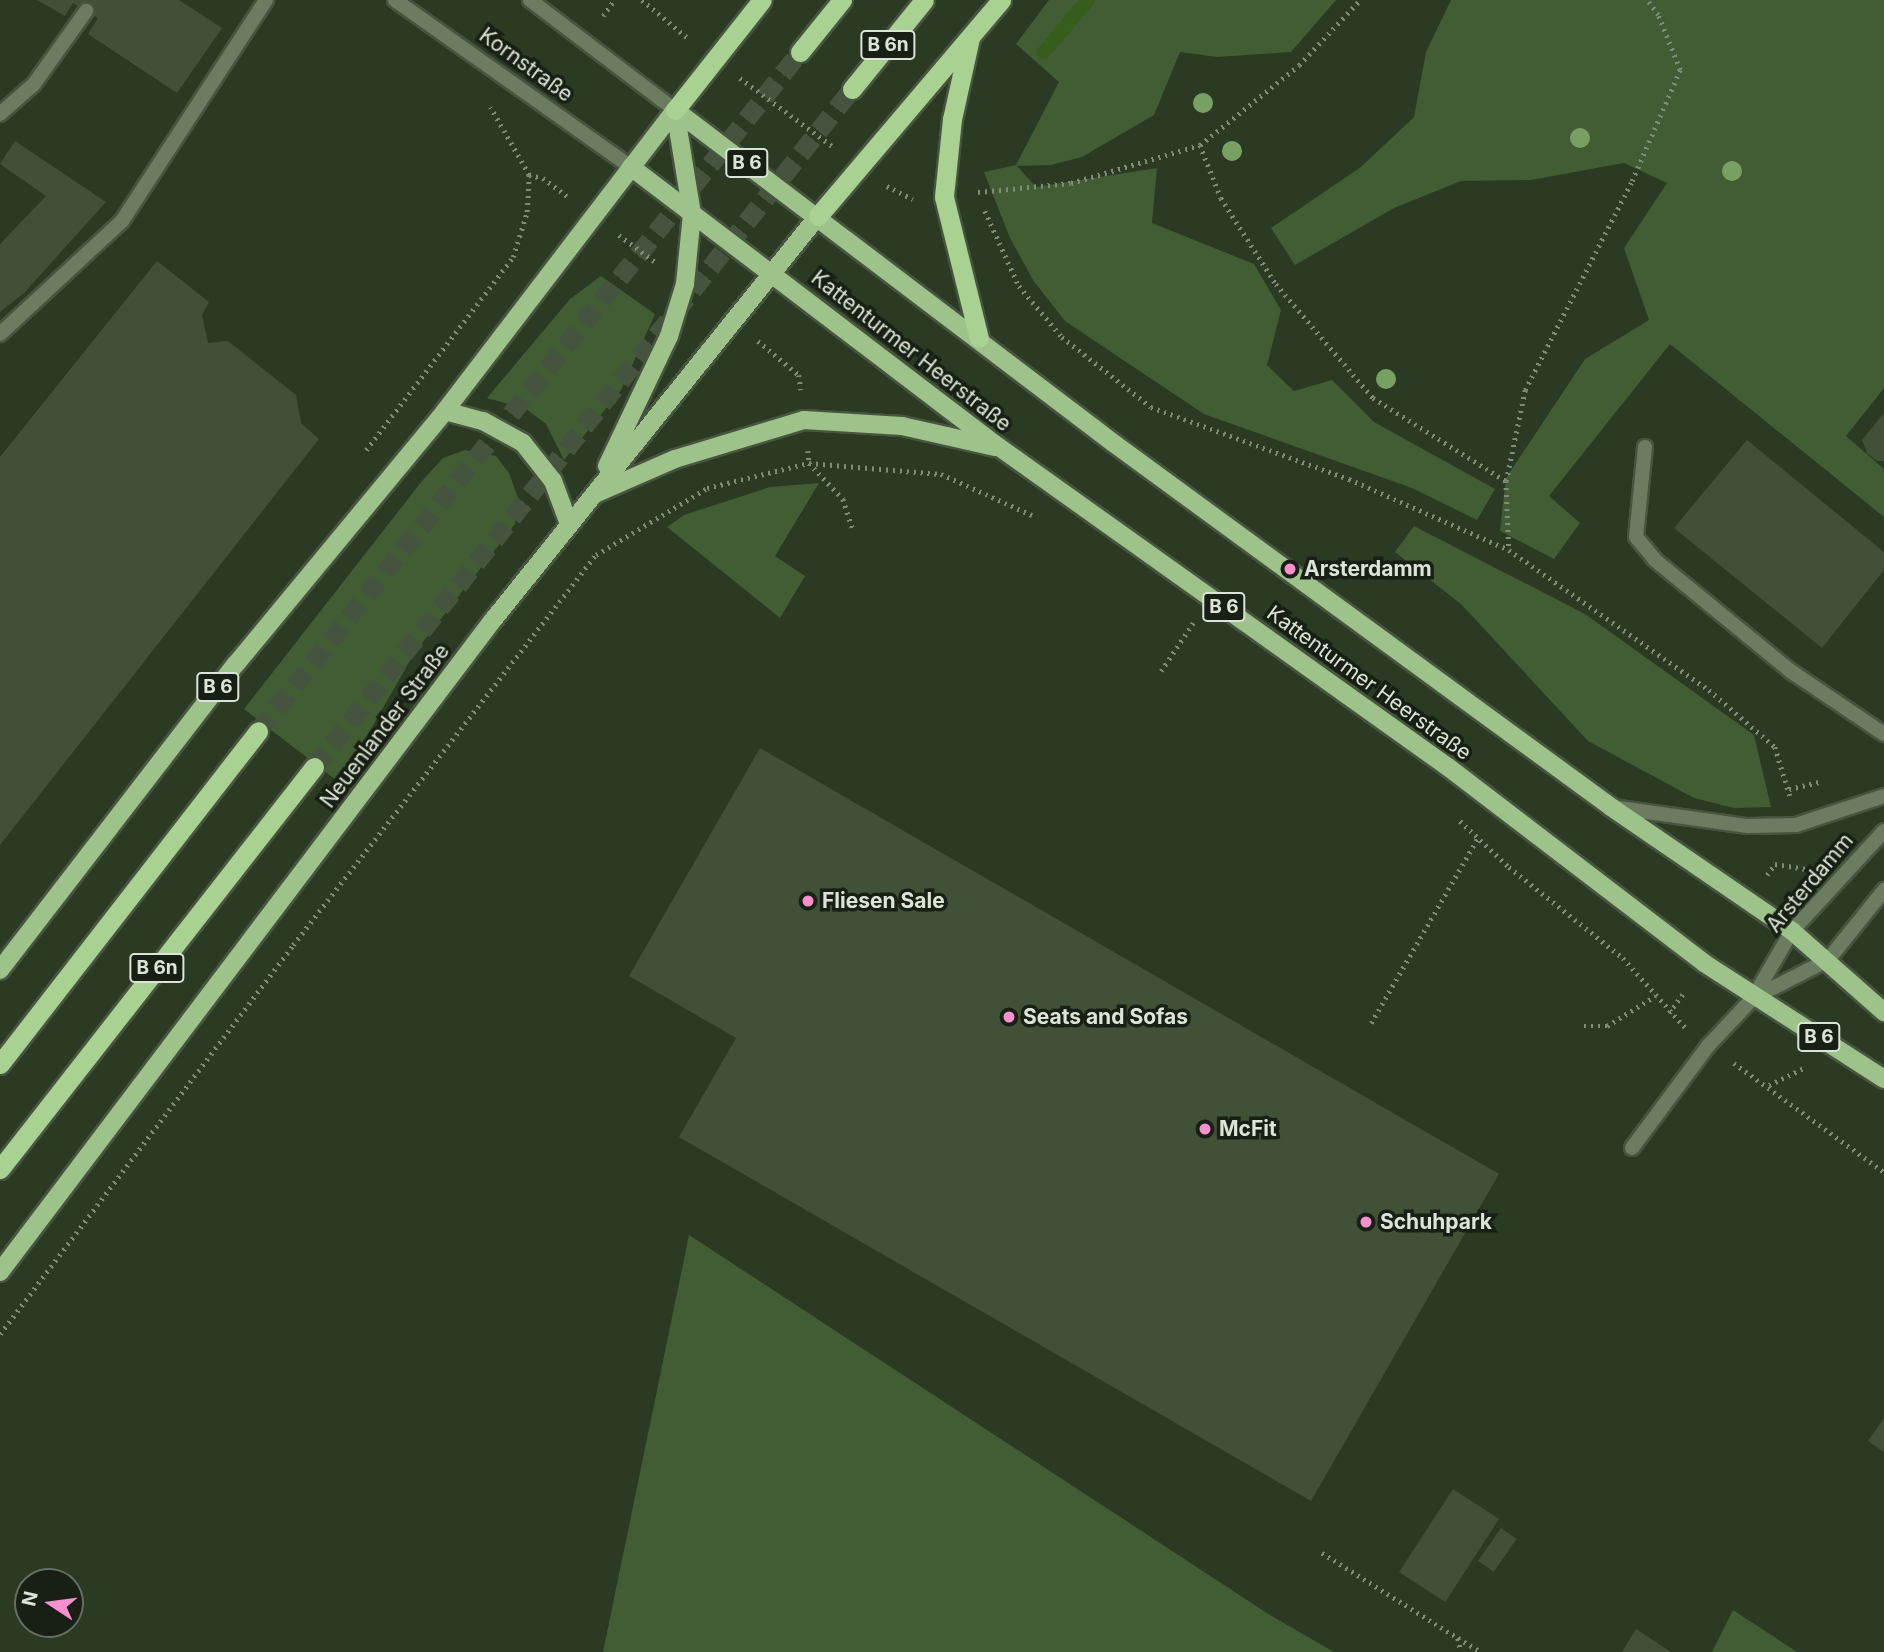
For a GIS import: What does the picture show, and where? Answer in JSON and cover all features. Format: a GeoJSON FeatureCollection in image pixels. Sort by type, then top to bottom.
{"type":"FeatureCollection","features":[{"type":"Feature","properties":{"kind":"highway"},"geometry":{"type":"LineString","coordinates":[[675,110],[762,0]]}},
{"type":"Feature","properties":{"kind":"highway"},"geometry":{"type":"LineString","coordinates":[[800,52],[842,0]]}},
{"type":"Feature","properties":{"kind":"highway","name":"B 6n"},"geometry":{"type":"LineString","coordinates":[[852,89],[924,0]]}},
{"type":"Feature","properties":{"kind":"highway"},"geometry":{"type":"LineString","coordinates":[[818,216],[858,164],[1001,0]]}},
{"type":"Feature","properties":{"kind":"highway"},"geometry":{"type":"LineString","coordinates":[[970,38],[952,119],[944,197],[979,338]]}},
{"type":"Feature","properties":{"kind":"highway"},"geometry":{"type":"LineString","coordinates":[[0,1064],[258,731]]}},
{"type":"Feature","properties":{"kind":"highway","name":"Neuenlander Straße"},"geometry":{"type":"LineString","coordinates":[[0,1169],[314,767]]}},
{"type":"Feature","properties":{"kind":"main road","name":"B 6"},"geometry":{"type":"LineString","coordinates":[[0,970],[236,664],[445,411],[675,110]]}},
{"type":"Feature","properties":{"kind":"main road"},"geometry":{"type":"LineString","coordinates":[[594,494],[669,336],[685,284],[692,214],[675,110]]}},
{"type":"Feature","properties":{"kind":"main road","name":"Kattenturmer Heerstraße"},"geometry":{"type":"LineString","coordinates":[[675,110],[979,338],[1112,442],[1611,807],[1792,931],[1884,1012]]}},
{"type":"Feature","properties":{"kind":"main road","name":"Kattenturmer Heerstraße"},"geometry":{"type":"LineString","coordinates":[[631,167],[999,447],[1448,767],[1753,998],[1884,1079]]}},
{"type":"Feature","properties":{"kind":"main road","name":"Neuenlander Straße"},"geometry":{"type":"LineString","coordinates":[[0,1272],[569,524],[818,216]]}},
{"type":"Feature","properties":{"kind":"main road"},"geometry":{"type":"LineString","coordinates":[[445,411],[483,421],[523,443],[553,481],[569,524]]}},
{"type":"Feature","properties":{"kind":"main road","name":"B 6"},"geometry":{"type":"LineString","coordinates":[[594,494],[675,460],[804,420],[902,426],[999,447]]}},
{"type":"Feature","properties":{"kind":"street"},"geometry":{"type":"LineString","coordinates":[[0,334],[122,220],[266,0]]}},
{"type":"Feature","properties":{"kind":"street","name":"Kornstraße"},"geometry":{"type":"LineString","coordinates":[[395,0],[631,167]]}},
{"type":"Feature","properties":{"kind":"street"},"geometry":{"type":"LineString","coordinates":[[530,0],[675,110]]}},
{"type":"Feature","properties":{"kind":"street"},"geometry":{"type":"LineString","coordinates":[[0,114],[34,84],[86,11]]}},
{"type":"Feature","properties":{"kind":"street"},"geometry":{"type":"LineString","coordinates":[[1646,447],[1636,537],[1655,560],[1792,672],[1884,734]]}},
{"type":"Feature","properties":{"kind":"street","name":"Arsterdamm"},"geometry":{"type":"LineString","coordinates":[[1611,807],[1748,826],[1796,825],[1884,796]]}},
{"type":"Feature","properties":{"kind":"street","name":"Arsterdamm"},"geometry":{"type":"LineString","coordinates":[[1753,998],[1792,931],[1884,831]]}},
{"type":"Feature","properties":{"kind":"street"},"geometry":{"type":"LineString","coordinates":[[1632,1149],[1708,1046],[1753,998],[1828,960],[1884,890]]}},
{"type":"Feature","properties":{"kind":"path"},"geometry":{"type":"LineString","coordinates":[[584,41],[614,0]]}},
{"type":"Feature","properties":{"kind":"path"},"geometry":{"type":"LineString","coordinates":[[642,0],[714,59],[907,200],[1071,183],[1200,145],[1299,65],[1360,0]]}},
{"type":"Feature","properties":{"kind":"path"},"geometry":{"type":"LineString","coordinates":[[1509,550],[1506,481],[1525,390],[1632,181],[1680,70],[1658,15],[1647,0]]}},
{"type":"Feature","properties":{"kind":"path"},"geometry":{"type":"LineString","coordinates":[[529,175],[512,141],[541,101]]}},
{"type":"Feature","properties":{"kind":"path"},"geometry":{"type":"LineString","coordinates":[[1200,145],[1221,198],[1276,284],[1373,398],[1506,481]]}},
{"type":"Feature","properties":{"kind":"path"},"geometry":{"type":"LineString","coordinates":[[978,192],[1019,286],[1062,337],[1151,407],[1349,479],[1509,550],[1709,690],[1775,747],[1789,789]]}},
{"type":"Feature","properties":{"kind":"path"},"geometry":{"type":"LineString","coordinates":[[809,463],[843,499],[853,530]]}},
{"type":"Feature","properties":{"kind":"path"},"geometry":{"type":"LineString","coordinates":[[0,1334],[293,945],[596,555],[707,488],[809,463],[941,474],[1040,519]]}},
{"type":"Feature","properties":{"kind":"path"},"geometry":{"type":"LineString","coordinates":[[1182,614],[1205,631]]}},
{"type":"Feature","properties":{"kind":"path"},"geometry":{"type":"LineString","coordinates":[[1161,671],[1194,622]]}},
{"type":"Feature","properties":{"kind":"path"},"geometry":{"type":"LineString","coordinates":[[1451,812],[1478,838],[1623,958],[1655,996],[1708,1046],[1769,1085],[1884,1172]]}},
{"type":"Feature","properties":{"kind":"path"},"geometry":{"type":"LineString","coordinates":[[1371,1023],[1478,838]]}},
{"type":"Feature","properties":{"kind":"path"},"geometry":{"type":"LineString","coordinates":[[1584,1026],[1607,1026],[1655,996]]}},
{"type":"Feature","properties":{"kind":"path"},"geometry":{"type":"LineString","coordinates":[[1322,1553],[1481,1652]]}},
{"type":"Feature","properties":{"kind":"path"},"geometry":{"type":"LineString","coordinates":[[1458,1638],[1461,1652]]}},
{"type":"Feature","properties":{"kind":"green space"},"geometry":{"type":"Polygon","coordinates":[[[1049,0],[1336,0],[1291,52],[1217,57],[1180,52],[1154,115],[1082,157],[1051,165],[1017,166],[1036,187],[1157,168],[1152,223],[1254,264],[1281,310],[1267,365],[1294,391],[1332,380],[1374,422],[1495,489],[1477,520],[1412,488],[1204,414],[1065,321],[1033,280],[1010,238],[984,172],[1016,165],[1059,82],[1016,44],[1049,0]]]}},
{"type":"Feature","properties":{"kind":"green space"},"geometry":{"type":"Polygon","coordinates":[[[1451,0],[1884,0],[1884,388],[1846,436],[1884,469],[1884,517],[1670,344],[1549,496],[1580,523],[1554,559],[1500,531],[1506,478],[1585,359],[1649,320],[1624,248],[1667,183],[1624,163],[1531,180],[1461,181],[1394,208],[1295,265],[1271,228],[1361,167],[1414,117],[1426,52],[1451,0]]]}},
{"type":"Feature","properties":{"kind":"green space"},"geometry":{"type":"Polygon","coordinates":[[[601,276],[655,314],[621,390],[564,460],[546,424],[526,409],[487,398],[570,299],[601,276]]]}},
{"type":"Feature","properties":{"kind":"green space"},"geometry":{"type":"Polygon","coordinates":[[[465,450],[496,456],[509,473],[518,498],[515,524],[415,652],[340,783],[244,709],[422,481],[443,458],[465,450]]]}},
{"type":"Feature","properties":{"kind":"green space"},"geometry":{"type":"Polygon","coordinates":[[[819,483],[775,556],[805,576],[780,618],[667,527],[684,515],[770,487],[819,483]]]}},
{"type":"Feature","properties":{"kind":"green space"},"geometry":{"type":"Polygon","coordinates":[[[1414,526],[1585,614],[1754,735],[1771,807],[1734,808],[1694,798],[1588,741],[1462,605],[1395,552],[1414,526]]]}},
{"type":"Feature","properties":{"kind":"green space"},"geometry":{"type":"Polygon","coordinates":[[[689,1235],[1270,1615],[1334,1652],[603,1652],[689,1235]]]}},
{"type":"Feature","properties":{"kind":"green space"},"geometry":{"type":"Polygon","coordinates":[[[1733,1610],[1797,1652],[1712,1652],[1733,1610]]]}},
{"type":"Feature","properties":{"kind":"building"},"geometry":{"type":"Polygon","coordinates":[[[37,0],[179,0],[222,28],[177,93],[88,34],[98,18],[73,3],[65,16],[37,0]]]}},
{"type":"Feature","properties":{"kind":"building"},"geometry":{"type":"Polygon","coordinates":[[[15,141],[106,202],[24,293],[0,312],[0,244],[46,196],[0,164],[15,141]]]}},
{"type":"Feature","properties":{"kind":"building"},"geometry":{"type":"Polygon","coordinates":[[[157,261],[209,302],[202,315],[208,343],[228,341],[296,395],[301,423],[319,439],[0,845],[0,457],[157,261]]]}},
{"type":"Feature","properties":{"kind":"building"},"geometry":{"type":"Polygon","coordinates":[[[1884,413],[1884,461],[1877,461],[1867,453],[1862,440],[1884,413]]]}},
{"type":"Feature","properties":{"kind":"building"},"geometry":{"type":"Polygon","coordinates":[[[1747,440],[1884,552],[1884,570],[1822,648],[1674,528],[1747,440]]]}},
{"type":"Feature","properties":{"kind":"building"},"geometry":{"type":"Polygon","coordinates":[[[760,748],[1499,1174],[1311,1501],[679,1137],[736,1038],[629,976],[760,748]]]}},
{"type":"Feature","properties":{"kind":"building"},"geometry":{"type":"Polygon","coordinates":[[[1884,1418],[1884,1452],[1868,1441],[1884,1418]]]}},
{"type":"Feature","properties":{"kind":"building"},"geometry":{"type":"Polygon","coordinates":[[[1453,1489],[1499,1519],[1445,1602],[1399,1572],[1453,1489]]]}},
{"type":"Feature","properties":{"kind":"building"},"geometry":{"type":"Polygon","coordinates":[[[1501,1528],[1517,1539],[1494,1572],[1478,1561],[1501,1528]]]}},
{"type":"Feature","properties":{"kind":"building"},"geometry":{"type":"Polygon","coordinates":[[[1636,1629],[1671,1652],[1622,1652],[1636,1629]]]}},
{"type":"Feature","properties":{"kind":"waterway"},"geometry":{"type":"LineString","coordinates":[[1043,53],[1088,0]]}},
{"type":"Feature","properties":{"kind":"tunnel"},"geometry":{"type":"LineString","coordinates":[[258,731],[800,52]]}},
{"type":"Feature","properties":{"kind":"tunnel"},"geometry":{"type":"LineString","coordinates":[[314,767],[852,89]]}},
{"type":"Feature","properties":{"kind":"place","name":"Arsterdamm"},"geometry":{"type":"Point","coordinates":[1290,569]}},
{"type":"Feature","properties":{"kind":"place","name":"Fliesen Sale"},"geometry":{"type":"Point","coordinates":[808,901]}},
{"type":"Feature","properties":{"kind":"place","name":"Seats and Sofas"},"geometry":{"type":"Point","coordinates":[1009,1017]}},
{"type":"Feature","properties":{"kind":"place","name":"McFit"},"geometry":{"type":"Point","coordinates":[1205,1129]}},
{"type":"Feature","properties":{"kind":"place","name":"Schuhpark"},"geometry":{"type":"Point","coordinates":[1366,1222]}}]}
